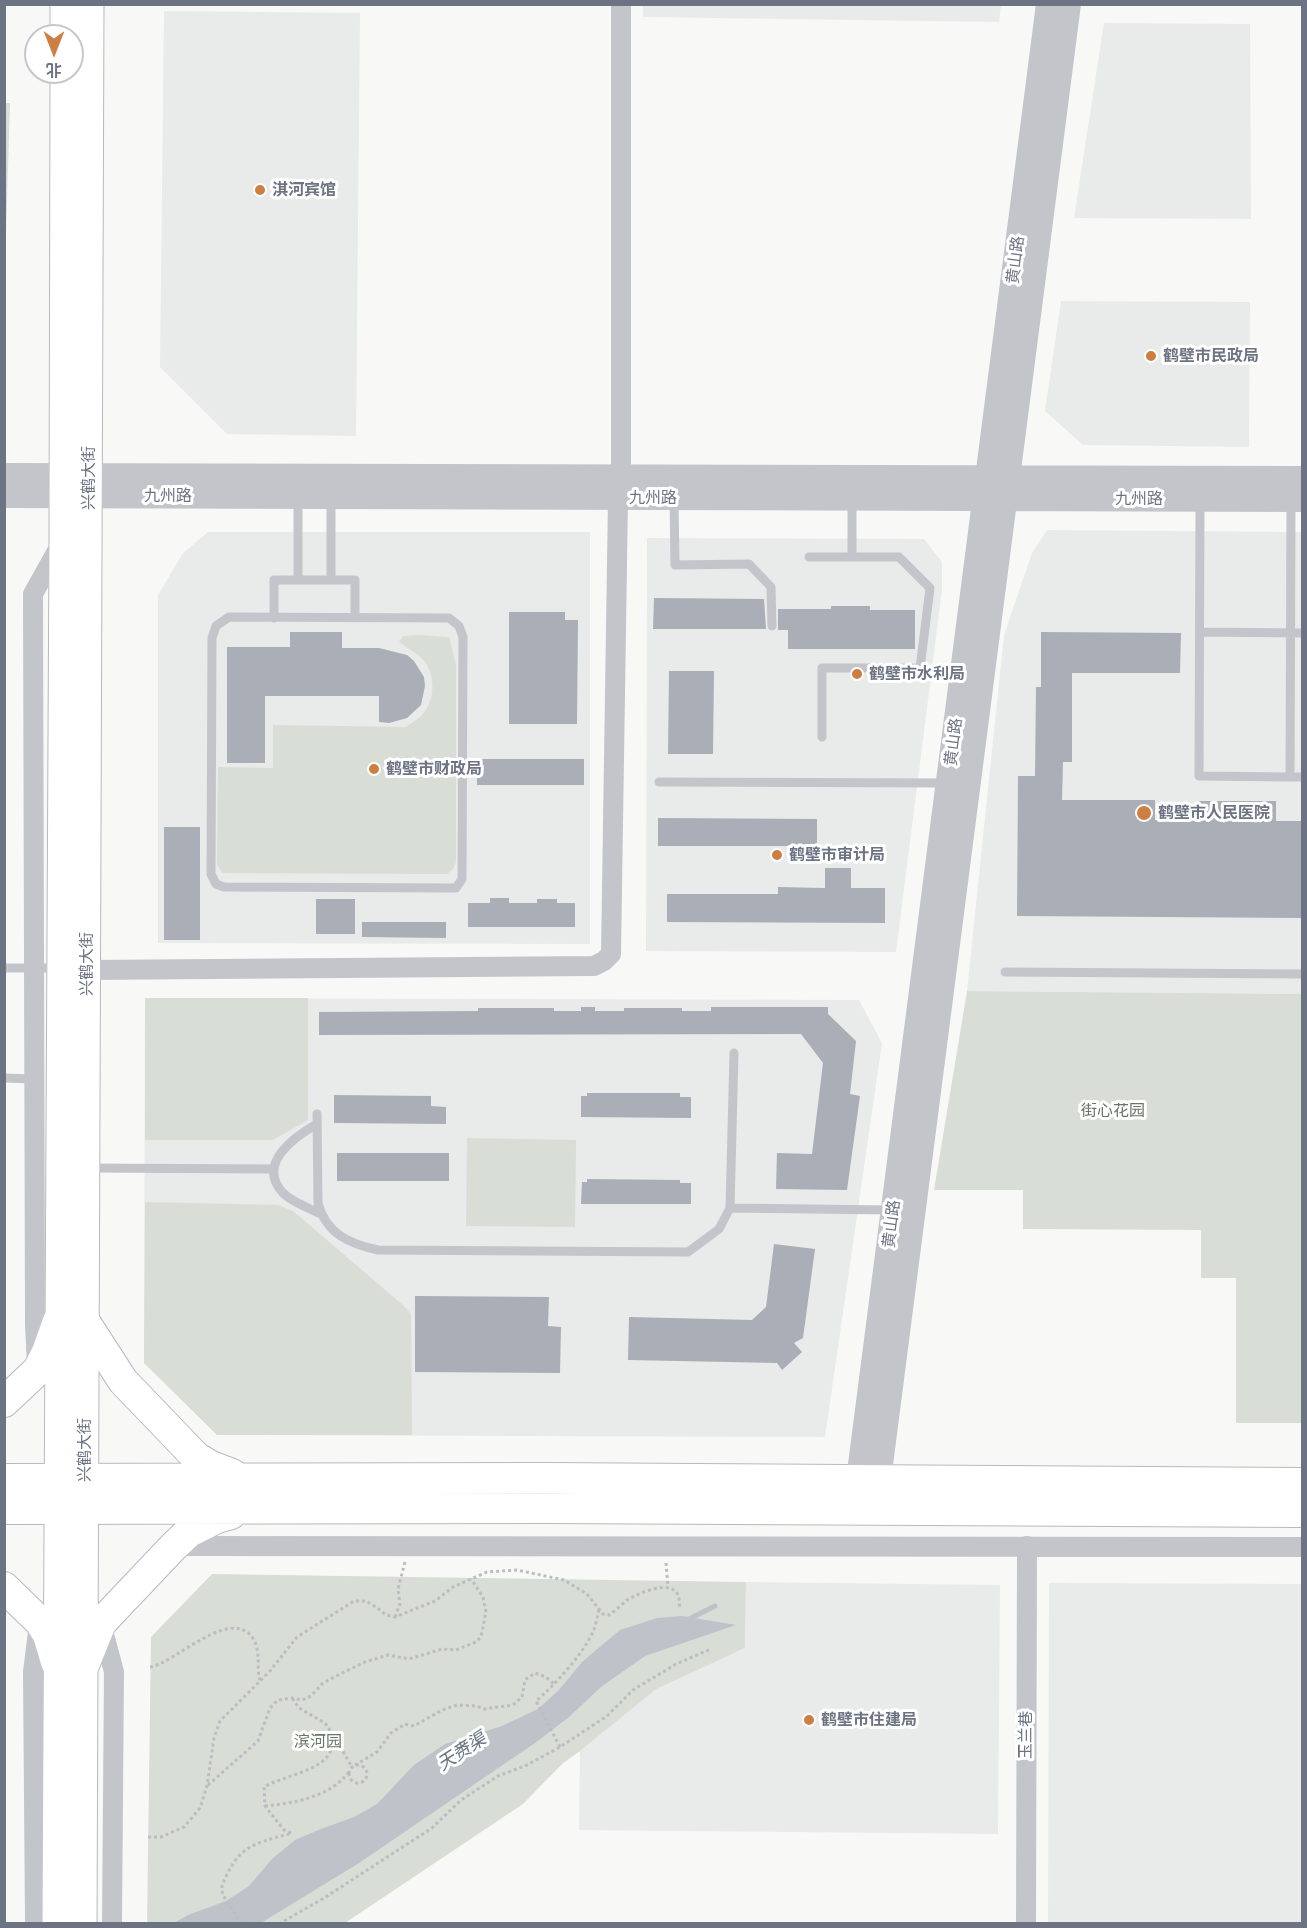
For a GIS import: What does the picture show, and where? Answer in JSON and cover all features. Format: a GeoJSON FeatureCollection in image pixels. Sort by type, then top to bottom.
{"type":"FeatureCollection","features":[{"type":"Feature","properties":{"kind":"main road"},"geometry":{"type":"LineString","coordinates":[[64,4],[64,24]]}},
{"type":"Feature","properties":{"kind":"main road","name":"兴鹤大街"},"geometry":{"type":"LineString","coordinates":[[56,1923],[70,1664],[72,1321],[60,968],[63,540],[76,485],[90,4]]}},
{"type":"Feature","properties":{"kind":"main road","name":"兴鹤大街"},"geometry":{"type":"LineString","coordinates":[[63,84],[76,485],[87,970],[86,1168],[72,1321]]}},
{"type":"Feature","properties":{"kind":"main road"},"geometry":{"type":"LineString","coordinates":[[4,1402],[38,1370],[47,1352],[72,1321],[123,1381],[196,1457],[211,1466],[246,1479]]}},
{"type":"Feature","properties":{"kind":"main road"},"geometry":{"type":"LineString","coordinates":[[4,1479],[1302,1483]]}},
{"type":"Feature","properties":{"kind":"main road"},"geometry":{"type":"LineString","coordinates":[[4,1587],[40,1622],[70,1664],[101,1623],[189,1532],[217,1518],[251,1508]]}},
{"type":"Feature","properties":{"kind":"main road"},"geometry":{"type":"LineString","coordinates":[[4,1509],[1302,1512]]}},
{"type":"Feature","properties":{"kind":"main road","name":"兴鹤大街"},"geometry":{"type":"LineString","coordinates":[[70,1664],[83,1923]]}},
{"type":"Feature","properties":{"kind":"street"},"geometry":{"type":"LineString","coordinates":[[87,970],[594,966],[611,954],[620,487],[621,4]]}},
{"type":"Feature","properties":{"kind":"street","name":"黄山路"},"geometry":{"type":"LineString","coordinates":[[869,1480],[997,488],[1048,4]]}},
{"type":"Feature","properties":{"kind":"street","name":"黄山路"},"geometry":{"type":"LineString","coordinates":[[869,1480],[894,1210],[949,783],[997,488],[1069,4]]}},
{"type":"Feature","properties":{"kind":"street","name":"九州路"},"geometry":{"type":"LineString","coordinates":[[4,475],[76,485],[331,497],[620,487],[674,498],[852,498],[997,488],[1200,499],[1297,500]]}},
{"type":"Feature","properties":{"kind":"street","name":"九州路"},"geometry":{"type":"LineString","coordinates":[[4,496],[76,485],[997,488],[1302,478]]}},
{"type":"Feature","properties":{"kind":"street"},"geometry":{"type":"LineString","coordinates":[[38,1370],[35,1325],[33,594],[63,540]]}},
{"type":"Feature","properties":{"kind":"street"},"geometry":{"type":"LineString","coordinates":[[174,1546],[1302,1547]]}},
{"type":"Feature","properties":{"kind":"street","name":"玉兰巷"},"geometry":{"type":"LineString","coordinates":[[1026,1923],[1027,1546]]}},
{"type":"Feature","properties":{"kind":"street"},"geometry":{"type":"LineString","coordinates":[[35,1923],[33,1672],[40,1622]]}},
{"type":"Feature","properties":{"kind":"street"},"geometry":{"type":"LineString","coordinates":[[101,1623],[114,1672],[112,1923]]}},
{"type":"Feature","properties":{"kind":"lane"},"geometry":{"type":"LineString","coordinates":[[298,496],[298,579]]}},
{"type":"Feature","properties":{"kind":"lane"},"geometry":{"type":"LineString","coordinates":[[331,497],[331,579]]}},
{"type":"Feature","properties":{"kind":"lane"},"geometry":{"type":"LineString","coordinates":[[674,498],[675,565],[749,564],[771,586],[772,626]]}},
{"type":"Feature","properties":{"kind":"lane"},"geometry":{"type":"LineString","coordinates":[[852,498],[852,557]]}},
{"type":"Feature","properties":{"kind":"lane"},"geometry":{"type":"LineString","coordinates":[[1200,499],[1199,776],[1302,777]]}},
{"type":"Feature","properties":{"kind":"lane"},"geometry":{"type":"LineString","coordinates":[[1290,777],[1291,557],[1297,500]]}},
{"type":"Feature","properties":{"kind":"lane"},"geometry":{"type":"LineString","coordinates":[[810,557],[899,557],[930,588],[920,668],[822,668],[822,737]]}},
{"type":"Feature","properties":{"kind":"lane"},"geometry":{"type":"LineString","coordinates":[[1291,557],[1302,557]]}},
{"type":"Feature","properties":{"kind":"lane"},"geometry":{"type":"LineString","coordinates":[[274,618],[274,579],[355,579],[355,618]]}},
{"type":"Feature","properties":{"kind":"lane"},"geometry":{"type":"LineString","coordinates":[[229,617],[274,618],[449,618],[459,626],[462,637],[462,879],[456,888],[225,888],[216,884],[212,874],[212,638],[216,626],[229,617]]}},
{"type":"Feature","properties":{"kind":"lane"},"geometry":{"type":"LineString","coordinates":[[1200,632],[1302,633]]}},
{"type":"Feature","properties":{"kind":"lane"},"geometry":{"type":"LineString","coordinates":[[659,782],[949,783]]}},
{"type":"Feature","properties":{"kind":"lane"},"geometry":{"type":"LineString","coordinates":[[4,968],[60,968]]}},
{"type":"Feature","properties":{"kind":"lane"},"geometry":{"type":"LineString","coordinates":[[1005,972],[1302,974]]}},
{"type":"Feature","properties":{"kind":"lane"},"geometry":{"type":"LineString","coordinates":[[317,1113],[318,1203],[321,1214],[337,1235],[361,1247],[378,1250],[688,1252],[719,1229],[730,1208],[734,1053]]}},
{"type":"Feature","properties":{"kind":"lane"},"geometry":{"type":"LineString","coordinates":[[4,1078],[34,1079]]}},
{"type":"Feature","properties":{"kind":"lane"},"geometry":{"type":"LineString","coordinates":[[317,1124],[285,1147],[274,1169],[274,1176],[285,1195],[321,1214]]}},
{"type":"Feature","properties":{"kind":"lane"},"geometry":{"type":"LineString","coordinates":[[86,1168],[274,1169]]}},
{"type":"Feature","properties":{"kind":"lane"},"geometry":{"type":"LineString","coordinates":[[730,1208],[894,1210]]}},
{"type":"Feature","properties":{"kind":"path"},"geometry":{"type":"LineString","coordinates":[[395,1617],[400,1604],[398,1589],[400,1577],[410,1546]]}},
{"type":"Feature","properties":{"kind":"path"},"geometry":{"type":"LineString","coordinates":[[666,1546],[668,1587]]}},
{"type":"Feature","properties":{"kind":"path"},"geometry":{"type":"LineString","coordinates":[[148,1837],[161,1837],[184,1827],[200,1808],[207,1786],[213,1738],[220,1721],[260,1681],[297,1637],[354,1601],[366,1601],[376,1606],[386,1616],[395,1617],[435,1601],[453,1587],[487,1572],[503,1570],[538,1573],[564,1580],[587,1594],[603,1614],[609,1615],[626,1601],[645,1591],[668,1587],[676,1591],[680,1599],[679,1609]]}},
{"type":"Feature","properties":{"kind":"path"},"geometry":{"type":"LineString","coordinates":[[207,1786],[258,1741],[270,1708],[278,1700],[292,1698],[302,1700],[311,1696],[323,1683],[364,1662],[388,1654],[409,1659],[442,1649],[456,1650],[476,1642],[481,1636],[486,1612],[483,1597],[471,1579]]}},
{"type":"Feature","properties":{"kind":"path"},"geometry":{"type":"LineString","coordinates":[[560,1747],[536,1701],[554,1684],[592,1634],[599,1610]]}},
{"type":"Feature","properties":{"kind":"path"},"geometry":{"type":"LineString","coordinates":[[150,1667],[160,1664],[217,1631],[246,1631],[253,1639],[259,1658],[260,1681]]}},
{"type":"Feature","properties":{"kind":"path"},"geometry":{"type":"LineString","coordinates":[[279,1923],[324,1898],[432,1828],[461,1800],[498,1776],[527,1765],[560,1747],[607,1716],[633,1690],[676,1664],[711,1649]]}},
{"type":"Feature","properties":{"kind":"path"},"geometry":{"type":"LineString","coordinates":[[265,1806],[297,1802],[324,1792],[343,1779],[354,1766],[377,1752],[391,1733],[405,1724],[414,1726],[442,1710],[458,1705],[484,1709],[513,1705],[522,1697],[525,1680],[535,1673],[546,1677],[554,1684]]}},
{"type":"Feature","properties":{"kind":"path"},"geometry":{"type":"LineString","coordinates":[[292,1698],[299,1708],[325,1723],[354,1766]]}},
{"type":"Feature","properties":{"kind":"path"},"geometry":{"type":"LineString","coordinates":[[242,1923],[226,1901],[221,1889],[227,1872],[236,1859],[252,1845],[291,1833],[284,1830],[265,1806],[264,1787],[320,1764],[331,1751],[333,1735]]}},
{"type":"Feature","properties":{"kind":"path"},"geometry":{"type":"LineString","coordinates":[[349,1772],[354,1782],[360,1783],[366,1780],[368,1774],[366,1768],[361,1765],[354,1766]]}},
{"type":"Feature","properties":{"kind":"shaded area"},"geometry":{"type":"Polygon","coordinates":[[[1001,4],[999,22],[643,17],[643,5],[1001,4]]]}},
{"type":"Feature","properties":{"kind":"shaded area","name":"淇河宾馆"},"geometry":{"type":"Polygon","coordinates":[[[164,11],[360,13],[356,436],[227,434],[160,367],[164,11]]]}},
{"type":"Feature","properties":{"kind":"shaded area"},"geometry":{"type":"Polygon","coordinates":[[[1104,23],[1250,24],[1251,219],[1074,218],[1104,23]]]}},
{"type":"Feature","properties":{"kind":"shaded area","name":"鹤壁市民政局"},"geometry":{"type":"Polygon","coordinates":[[[1061,301],[1250,302],[1249,447],[1083,445],[1045,411],[1061,301]]]}},
{"type":"Feature","properties":{"kind":"shaded area","name":"鹤壁市人民医院"},"geometry":{"type":"Polygon","coordinates":[[[1047,530],[1302,532],[1302,994],[967,991],[1004,635],[1032,553],[1047,530]]]}},
{"type":"Feature","properties":{"kind":"shaded area","name":"鹤壁市财政局"},"geometry":{"type":"Polygon","coordinates":[[[208,532],[590,532],[590,944],[158,943],[158,595],[183,553],[208,532]]]}},
{"type":"Feature","properties":{"kind":"shaded area"},"geometry":{"type":"Polygon","coordinates":[[[647,538],[924,539],[942,562],[942,590],[896,952],[646,951],[647,538]]]}},
{"type":"Feature","properties":{"kind":"shaded area"},"geometry":{"type":"Polygon","coordinates":[[[145,998],[859,1000],[882,1043],[825,1437],[217,1435],[144,1363],[145,998]]]}},
{"type":"Feature","properties":{"kind":"shaded area","name":"鹤壁市住建局"},"geometry":{"type":"Polygon","coordinates":[[[746,1582],[1000,1585],[998,1834],[579,1830],[580,1751],[656,1688],[745,1648],[746,1582]]]}},
{"type":"Feature","properties":{"kind":"shaded area"},"geometry":{"type":"Polygon","coordinates":[[[1049,1583],[1302,1584],[1302,1923],[1048,1923],[1049,1583]]]}},
{"type":"Feature","properties":{"kind":"green space"},"geometry":{"type":"Polygon","coordinates":[[[4,103],[10,103],[5,267],[4,103]]]}},
{"type":"Feature","properties":{"kind":"green space"},"geometry":{"type":"Polygon","coordinates":[[[403,636],[449,637],[456,665],[456,862],[453,869],[447,874],[222,873],[217,864],[218,767],[273,768],[273,725],[406,727],[426,711],[432,690],[431,675],[425,662],[399,642],[403,636]]]}},
{"type":"Feature","properties":{"kind":"green space","name":"街心花园"},"geometry":{"type":"Polygon","coordinates":[[[967,991],[1302,994],[1302,1423],[1236,1423],[1236,1278],[1201,1278],[1201,1230],[1023,1229],[1023,1190],[934,1190],[967,991]]]}},
{"type":"Feature","properties":{"kind":"green space"},"geometry":{"type":"Polygon","coordinates":[[[145,998],[308,998],[308,1120],[273,1140],[145,1140],[145,998]]]}},
{"type":"Feature","properties":{"kind":"green space"},"geometry":{"type":"Polygon","coordinates":[[[467,1138],[576,1140],[575,1227],[466,1226],[467,1138]]]}},
{"type":"Feature","properties":{"kind":"green space"},"geometry":{"type":"Polygon","coordinates":[[[145,1202],[278,1205],[293,1211],[405,1307],[411,1314],[412,1435],[217,1435],[144,1363],[145,1202]]]}},
{"type":"Feature","properties":{"kind":"green space","name":"滨河园"},"geometry":{"type":"Polygon","coordinates":[[[212,1574],[746,1582],[745,1648],[656,1689],[562,1764],[523,1804],[345,1923],[147,1924],[151,1637],[212,1574]]]}},
{"type":"Feature","properties":{"kind":"water"},"geometry":{"type":"Polygon","coordinates":[[[682,1616],[736,1625],[645,1656],[601,1687],[569,1717],[535,1743],[359,1863],[261,1923],[174,1923],[188,1915],[226,1901],[249,1886],[272,1859],[295,1840],[354,1817],[377,1804],[414,1765],[445,1744],[502,1726],[538,1709],[559,1690],[582,1662],[620,1630],[657,1618],[682,1616]]]}},
{"type":"Feature","properties":{"kind":"building"},"geometry":{"type":"Polygon","coordinates":[[[654,598],[764,599],[766,629],[653,629],[654,598]]]}},
{"type":"Feature","properties":{"kind":"building"},"geometry":{"type":"Polygon","coordinates":[[[831,606],[870,606],[870,610],[915,610],[915,649],[788,649],[788,630],[778,630],[778,609],[831,609],[831,606]]]}},
{"type":"Feature","properties":{"kind":"building"},"geometry":{"type":"Polygon","coordinates":[[[509,612],[565,612],[565,620],[578,620],[577,724],[509,724],[509,612]]]}},
{"type":"Feature","properties":{"kind":"building"},"geometry":{"type":"Polygon","coordinates":[[[290,632],[342,632],[342,648],[379,648],[407,655],[414,661],[424,677],[425,686],[421,705],[407,718],[389,723],[379,722],[379,696],[265,696],[265,763],[227,763],[227,647],[290,647],[290,632]]]}},
{"type":"Feature","properties":{"kind":"building"},"geometry":{"type":"Polygon","coordinates":[[[1041,632],[1181,633],[1180,673],[1072,673],[1072,762],[1063,762],[1062,800],[1155,800],[1155,820],[1199,820],[1199,801],[1276,801],[1276,821],[1302,821],[1302,918],[1017,916],[1018,776],[1035,776],[1036,687],[1041,687],[1041,632]]]}},
{"type":"Feature","properties":{"kind":"building"},"geometry":{"type":"Polygon","coordinates":[[[669,671],[714,671],[713,754],[668,754],[669,671]]]}},
{"type":"Feature","properties":{"kind":"building"},"geometry":{"type":"Polygon","coordinates":[[[477,759],[584,759],[584,785],[477,785],[477,759]]]}},
{"type":"Feature","properties":{"kind":"building"},"geometry":{"type":"Polygon","coordinates":[[[658,818],[817,819],[817,846],[658,846],[658,818]]]}},
{"type":"Feature","properties":{"kind":"building"},"geometry":{"type":"Polygon","coordinates":[[[164,827],[200,827],[200,940],[164,940],[164,827]]]}},
{"type":"Feature","properties":{"kind":"building"},"geometry":{"type":"Polygon","coordinates":[[[825,868],[851,868],[851,888],[885,888],[885,923],[667,922],[667,894],[778,894],[778,887],[825,888],[825,868]]]}},
{"type":"Feature","properties":{"kind":"building"},"geometry":{"type":"Polygon","coordinates":[[[490,898],[509,898],[509,903],[537,903],[537,899],[557,899],[557,903],[575,903],[575,927],[468,927],[468,903],[490,903],[490,898]]]}},
{"type":"Feature","properties":{"kind":"building"},"geometry":{"type":"Polygon","coordinates":[[[316,899],[355,899],[355,934],[316,934],[316,899]]]}},
{"type":"Feature","properties":{"kind":"building"},"geometry":{"type":"Polygon","coordinates":[[[362,922],[446,922],[446,938],[362,937],[362,922]]]}},
{"type":"Feature","properties":{"kind":"building"},"geometry":{"type":"Polygon","coordinates":[[[581,1007],[595,1007],[595,1011],[624,1011],[624,1008],[682,1008],[682,1011],[711,1011],[711,1007],[828,1007],[828,1014],[856,1041],[850,1094],[860,1096],[847,1190],[776,1189],[777,1153],[812,1154],[823,1063],[801,1034],[319,1035],[319,1012],[478,1011],[478,1008],[554,1008],[554,1011],[581,1011],[581,1007]]]}},
{"type":"Feature","properties":{"kind":"building"},"geometry":{"type":"Polygon","coordinates":[[[587,1093],[680,1093],[680,1097],[691,1097],[691,1118],[581,1117],[581,1096],[587,1096],[587,1093]]]}},
{"type":"Feature","properties":{"kind":"building"},"geometry":{"type":"Polygon","coordinates":[[[334,1095],[431,1096],[431,1106],[446,1107],[446,1124],[334,1123],[334,1095]]]}},
{"type":"Feature","properties":{"kind":"building"},"geometry":{"type":"Polygon","coordinates":[[[337,1153],[449,1153],[449,1181],[337,1181],[337,1153]]]}},
{"type":"Feature","properties":{"kind":"building"},"geometry":{"type":"Polygon","coordinates":[[[587,1179],[680,1180],[680,1183],[691,1183],[691,1204],[581,1204],[582,1182],[587,1182],[587,1179]]]}},
{"type":"Feature","properties":{"kind":"building"},"geometry":{"type":"Polygon","coordinates":[[[774,1244],[815,1249],[803,1338],[794,1343],[802,1352],[782,1370],[777,1363],[628,1360],[629,1317],[752,1320],[766,1307],[774,1244]]]}},
{"type":"Feature","properties":{"kind":"building"},"geometry":{"type":"Polygon","coordinates":[[[415,1296],[549,1297],[548,1326],[561,1327],[560,1373],[415,1372],[415,1296]]]}},
{"type":"Feature","properties":{"kind":"waterway","name":"天赉渠"},"geometry":{"type":"LineString","coordinates":[[687,1620],[715,1606]]}},
{"type":"Feature","properties":{"kind":"place","name":"淇河宾馆"},"geometry":{"type":"Point","coordinates":[260,190]}},
{"type":"Feature","properties":{"kind":"place","name":"鹤壁市民政局"},"geometry":{"type":"Point","coordinates":[1151,356]}},
{"type":"Feature","properties":{"kind":"place","name":"鹤壁市水利局"},"geometry":{"type":"Point","coordinates":[857,674]}},
{"type":"Feature","properties":{"kind":"place","name":"鹤壁市财政局"},"geometry":{"type":"Point","coordinates":[374,769]}},
{"type":"Feature","properties":{"kind":"place","name":"鹤壁市人民医院"},"geometry":{"type":"Point","coordinates":[1144,813]}},
{"type":"Feature","properties":{"kind":"place","name":"鹤壁市审计局"},"geometry":{"type":"Point","coordinates":[777,855]}},
{"type":"Feature","properties":{"kind":"place","name":"鹤壁市住建局"},"geometry":{"type":"Point","coordinates":[809,1720]}}]}
